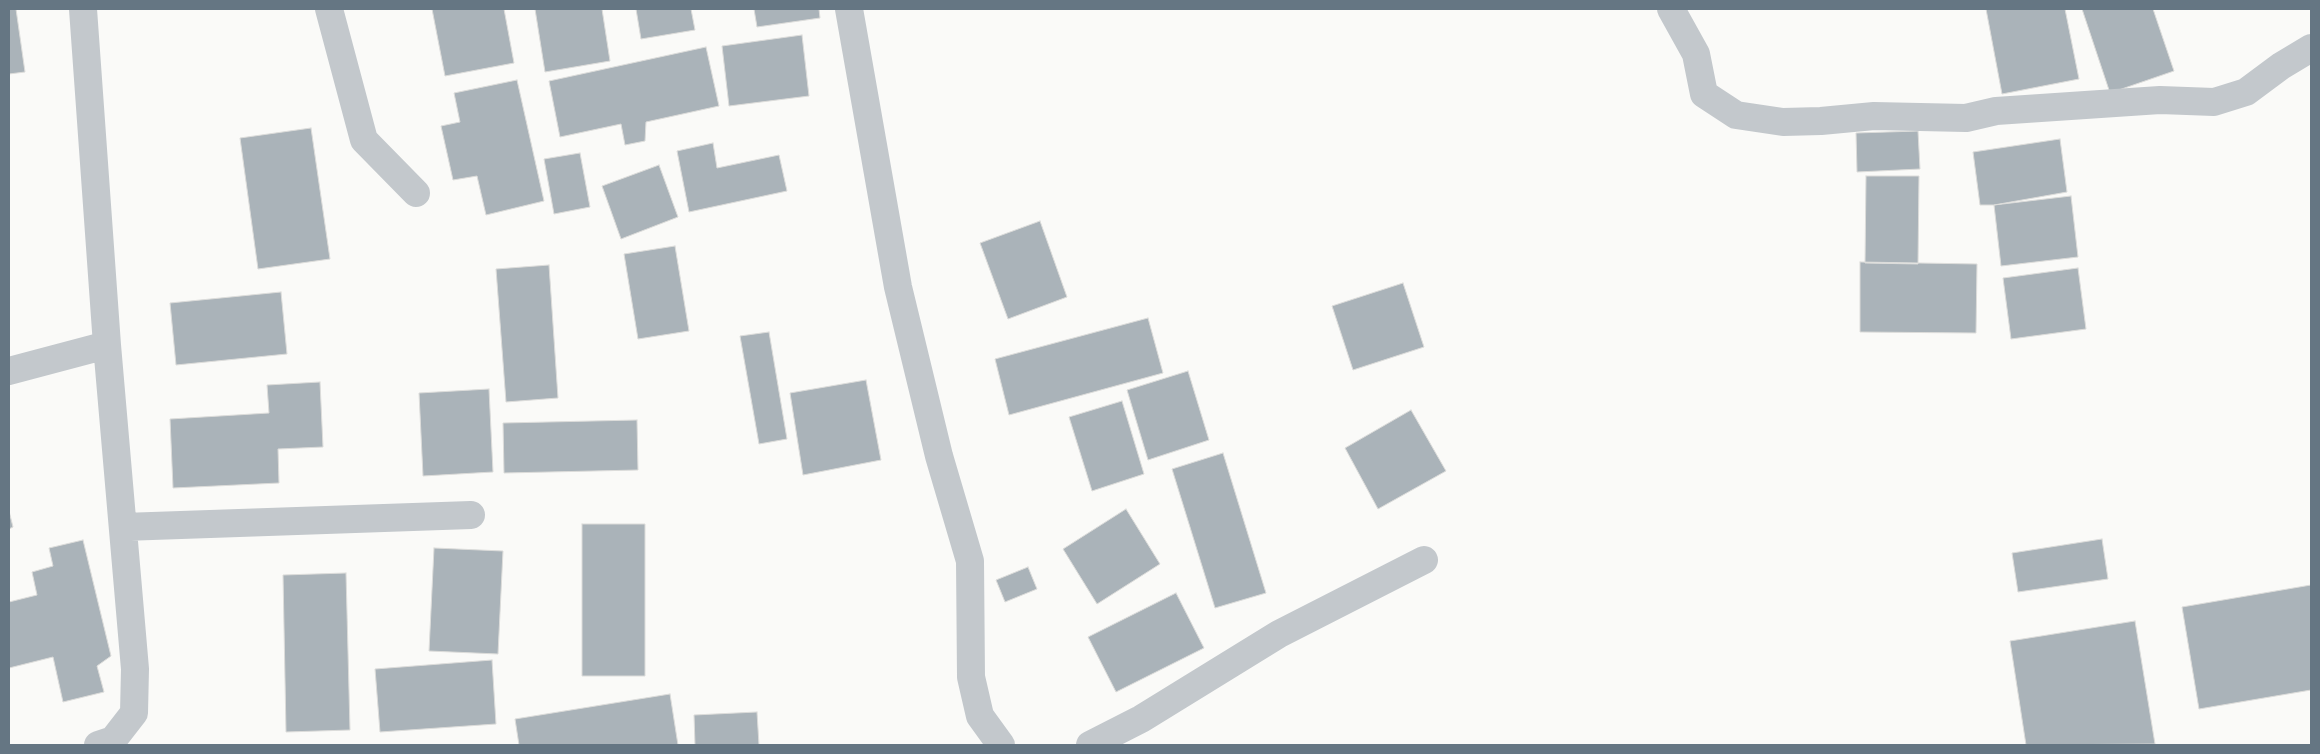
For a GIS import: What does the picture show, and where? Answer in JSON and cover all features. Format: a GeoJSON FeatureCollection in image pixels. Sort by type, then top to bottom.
{"type":"FeatureCollection","features":[{"type":"Feature","properties":{"kind":"street"},"geometry":{"type":"LineString","coordinates":[[83,9],[107,344],[135,669],[134,713],[113,740],[98,745]]}},
{"type":"Feature","properties":{"kind":"street"},"geometry":{"type":"LineString","coordinates":[[329,9],[364,140],[416,193]]}},
{"type":"Feature","properties":{"kind":"street"},"geometry":{"type":"LineString","coordinates":[[849,9],[898,287],[939,456],[970,561],[971,677],[980,716],[976,745]]}},
{"type":"Feature","properties":{"kind":"street"},"geometry":{"type":"LineString","coordinates":[[1671,9],[1696,54],[1704,94],[1736,114],[1784,122],[1874,116],[1966,118],[1996,111],[2160,100],[2214,102],[2246,92],[2281,66],[2311,48]]}},
{"type":"Feature","properties":{"kind":"street"},"geometry":{"type":"LineString","coordinates":[[9,371],[107,344]]}},
{"type":"Feature","properties":{"kind":"street"},"geometry":{"type":"LineString","coordinates":[[124,527],[471,515]]}},
{"type":"Feature","properties":{"kind":"street"},"geometry":{"type":"LineString","coordinates":[[1090,745],[1141,719],[1279,634],[1424,560]]}},
{"type":"Feature","properties":{"kind":"street"},"geometry":{"type":"LineString","coordinates":[[980,716],[1001,745]]}},
{"type":"Feature","properties":{"kind":"building"},"geometry":{"type":"Polygon","coordinates":[[[9,9],[16,9],[25,72],[9,74],[9,9]]]}},
{"type":"Feature","properties":{"kind":"building"},"geometry":{"type":"Polygon","coordinates":[[[432,9],[504,9],[514,63],[445,76],[432,9]]]}},
{"type":"Feature","properties":{"kind":"building"},"geometry":{"type":"Polygon","coordinates":[[[535,9],[602,9],[610,61],[545,72],[535,9]]]}},
{"type":"Feature","properties":{"kind":"building"},"geometry":{"type":"Polygon","coordinates":[[[636,9],[691,9],[695,30],[641,39],[636,9]]]}},
{"type":"Feature","properties":{"kind":"building"},"geometry":{"type":"Polygon","coordinates":[[[754,9],[819,9],[820,18],[757,27],[754,9]]]}},
{"type":"Feature","properties":{"kind":"building"},"geometry":{"type":"Polygon","coordinates":[[[1986,9],[2065,9],[2079,79],[2002,94],[1986,9]]]}},
{"type":"Feature","properties":{"kind":"building"},"geometry":{"type":"Polygon","coordinates":[[[2082,9],[2153,9],[2174,71],[2110,93],[2082,9]]]}},
{"type":"Feature","properties":{"kind":"building"},"geometry":{"type":"Polygon","coordinates":[[[802,35],[809,96],[729,106],[722,46],[802,35]]]}},
{"type":"Feature","properties":{"kind":"building"},"geometry":{"type":"Polygon","coordinates":[[[706,47],[719,106],[646,122],[645,141],[625,145],[621,124],[560,137],[549,81],[706,47]]]}},
{"type":"Feature","properties":{"kind":"building"},"geometry":{"type":"Polygon","coordinates":[[[517,80],[544,201],[486,215],[477,176],[453,180],[441,126],[460,122],[454,93],[517,80]]]}},
{"type":"Feature","properties":{"kind":"building"},"geometry":{"type":"Polygon","coordinates":[[[311,128],[330,259],[258,269],[240,138],[311,128]]]}},
{"type":"Feature","properties":{"kind":"building"},"geometry":{"type":"Polygon","coordinates":[[[1918,131],[1920,169],[1857,172],[1856,133],[1918,131]]]}},
{"type":"Feature","properties":{"kind":"building"},"geometry":{"type":"Polygon","coordinates":[[[2060,139],[2067,192],[1994,205],[1980,205],[1973,152],[2060,139]]]}},
{"type":"Feature","properties":{"kind":"building"},"geometry":{"type":"Polygon","coordinates":[[[713,143],[717,168],[779,155],[787,191],[689,212],[677,151],[713,143]]]}},
{"type":"Feature","properties":{"kind":"building"},"geometry":{"type":"Polygon","coordinates":[[[580,153],[590,207],[554,214],[544,159],[580,153]]]}},
{"type":"Feature","properties":{"kind":"building"},"geometry":{"type":"Polygon","coordinates":[[[659,165],[678,217],[621,239],[602,186],[659,165]]]}},
{"type":"Feature","properties":{"kind":"building"},"geometry":{"type":"Polygon","coordinates":[[[1866,176],[1919,176],[1918,264],[1865,263],[1866,176]]]}},
{"type":"Feature","properties":{"kind":"building"},"geometry":{"type":"Polygon","coordinates":[[[2071,196],[2078,257],[2001,266],[1994,205],[2071,196]]]}},
{"type":"Feature","properties":{"kind":"building"},"geometry":{"type":"Polygon","coordinates":[[[1040,221],[1067,297],[1008,319],[980,243],[1040,221]]]}},
{"type":"Feature","properties":{"kind":"building"},"geometry":{"type":"Polygon","coordinates":[[[675,246],[689,331],[638,339],[624,254],[675,246]]]}},
{"type":"Feature","properties":{"kind":"building"},"geometry":{"type":"Polygon","coordinates":[[[1860,262],[1977,264],[1976,333],[1860,332],[1860,262]]]}},
{"type":"Feature","properties":{"kind":"building"},"geometry":{"type":"Polygon","coordinates":[[[549,265],[558,398],[506,402],[496,269],[549,265]]]}},
{"type":"Feature","properties":{"kind":"building"},"geometry":{"type":"Polygon","coordinates":[[[2078,268],[2086,329],[2011,339],[2003,278],[2078,268]]]}},
{"type":"Feature","properties":{"kind":"building"},"geometry":{"type":"Polygon","coordinates":[[[1403,283],[1424,347],[1353,370],[1332,306],[1403,283]]]}},
{"type":"Feature","properties":{"kind":"building"},"geometry":{"type":"Polygon","coordinates":[[[281,292],[287,354],[176,365],[170,303],[281,292]]]}},
{"type":"Feature","properties":{"kind":"building"},"geometry":{"type":"Polygon","coordinates":[[[1148,318],[1163,373],[1009,415],[995,359],[1148,318]]]}},
{"type":"Feature","properties":{"kind":"building"},"geometry":{"type":"Polygon","coordinates":[[[769,332],[787,439],[759,444],[740,336],[769,332]]]}},
{"type":"Feature","properties":{"kind":"building"},"geometry":{"type":"Polygon","coordinates":[[[1188,371],[1209,440],[1148,460],[1127,390],[1188,371]]]}},
{"type":"Feature","properties":{"kind":"building"},"geometry":{"type":"Polygon","coordinates":[[[866,380],[881,460],[803,475],[790,393],[866,380]]]}},
{"type":"Feature","properties":{"kind":"building"},"geometry":{"type":"Polygon","coordinates":[[[320,382],[323,447],[278,449],[279,483],[173,488],[170,419],[269,413],[267,385],[320,382]]]}},
{"type":"Feature","properties":{"kind":"building"},"geometry":{"type":"Polygon","coordinates":[[[489,389],[493,472],[423,476],[419,393],[489,389]]]}},
{"type":"Feature","properties":{"kind":"building"},"geometry":{"type":"Polygon","coordinates":[[[1122,401],[1144,474],[1092,491],[1069,417],[1122,401]]]}},
{"type":"Feature","properties":{"kind":"building"},"geometry":{"type":"Polygon","coordinates":[[[1411,410],[1446,471],[1378,509],[1345,448],[1411,410]]]}},
{"type":"Feature","properties":{"kind":"building"},"geometry":{"type":"Polygon","coordinates":[[[637,420],[638,470],[504,473],[503,423],[637,420]]]}},
{"type":"Feature","properties":{"kind":"building"},"geometry":{"type":"Polygon","coordinates":[[[1223,453],[1266,593],[1215,608],[1172,469],[1223,453]]]}},
{"type":"Feature","properties":{"kind":"building"},"geometry":{"type":"Polygon","coordinates":[[[1126,509],[1160,564],[1097,604],[1063,549],[1126,509]]]}},
{"type":"Feature","properties":{"kind":"building"},"geometry":{"type":"Polygon","coordinates":[[[9,511],[13,527],[9,529],[9,511]]]}},
{"type":"Feature","properties":{"kind":"building"},"geometry":{"type":"Polygon","coordinates":[[[582,524],[645,524],[645,676],[582,676],[582,524]]]}},
{"type":"Feature","properties":{"kind":"building"},"geometry":{"type":"Polygon","coordinates":[[[2102,539],[2108,579],[2018,592],[2012,553],[2102,539]]]}},
{"type":"Feature","properties":{"kind":"building"},"geometry":{"type":"Polygon","coordinates":[[[83,540],[111,656],[97,666],[104,692],[63,702],[53,657],[9,668],[9,602],[37,595],[32,572],[53,566],[49,548],[83,540]]]}},
{"type":"Feature","properties":{"kind":"building"},"geometry":{"type":"Polygon","coordinates":[[[434,548],[503,551],[498,654],[429,651],[434,548]]]}},
{"type":"Feature","properties":{"kind":"building"},"geometry":{"type":"Polygon","coordinates":[[[1028,567],[1037,589],[1005,602],[996,580],[1028,567]]]}},
{"type":"Feature","properties":{"kind":"building"},"geometry":{"type":"Polygon","coordinates":[[[346,573],[350,730],[286,732],[283,575],[346,573]]]}},
{"type":"Feature","properties":{"kind":"building"},"geometry":{"type":"Polygon","coordinates":[[[2311,585],[2311,690],[2199,709],[2182,607],[2311,585]]]}},
{"type":"Feature","properties":{"kind":"building"},"geometry":{"type":"Polygon","coordinates":[[[1176,593],[1204,648],[1116,692],[1088,637],[1176,593]]]}},
{"type":"Feature","properties":{"kind":"building"},"geometry":{"type":"Polygon","coordinates":[[[2135,621],[2155,744],[2026,745],[2010,641],[2135,621]]]}},
{"type":"Feature","properties":{"kind":"building"},"geometry":{"type":"Polygon","coordinates":[[[492,660],[496,724],[380,732],[375,669],[492,660]]]}},
{"type":"Feature","properties":{"kind":"building"},"geometry":{"type":"Polygon","coordinates":[[[670,694],[678,745],[519,745],[515,719],[670,694]]]}},
{"type":"Feature","properties":{"kind":"building"},"geometry":{"type":"Polygon","coordinates":[[[757,712],[759,745],[695,745],[694,715],[757,712]]]}}]}
